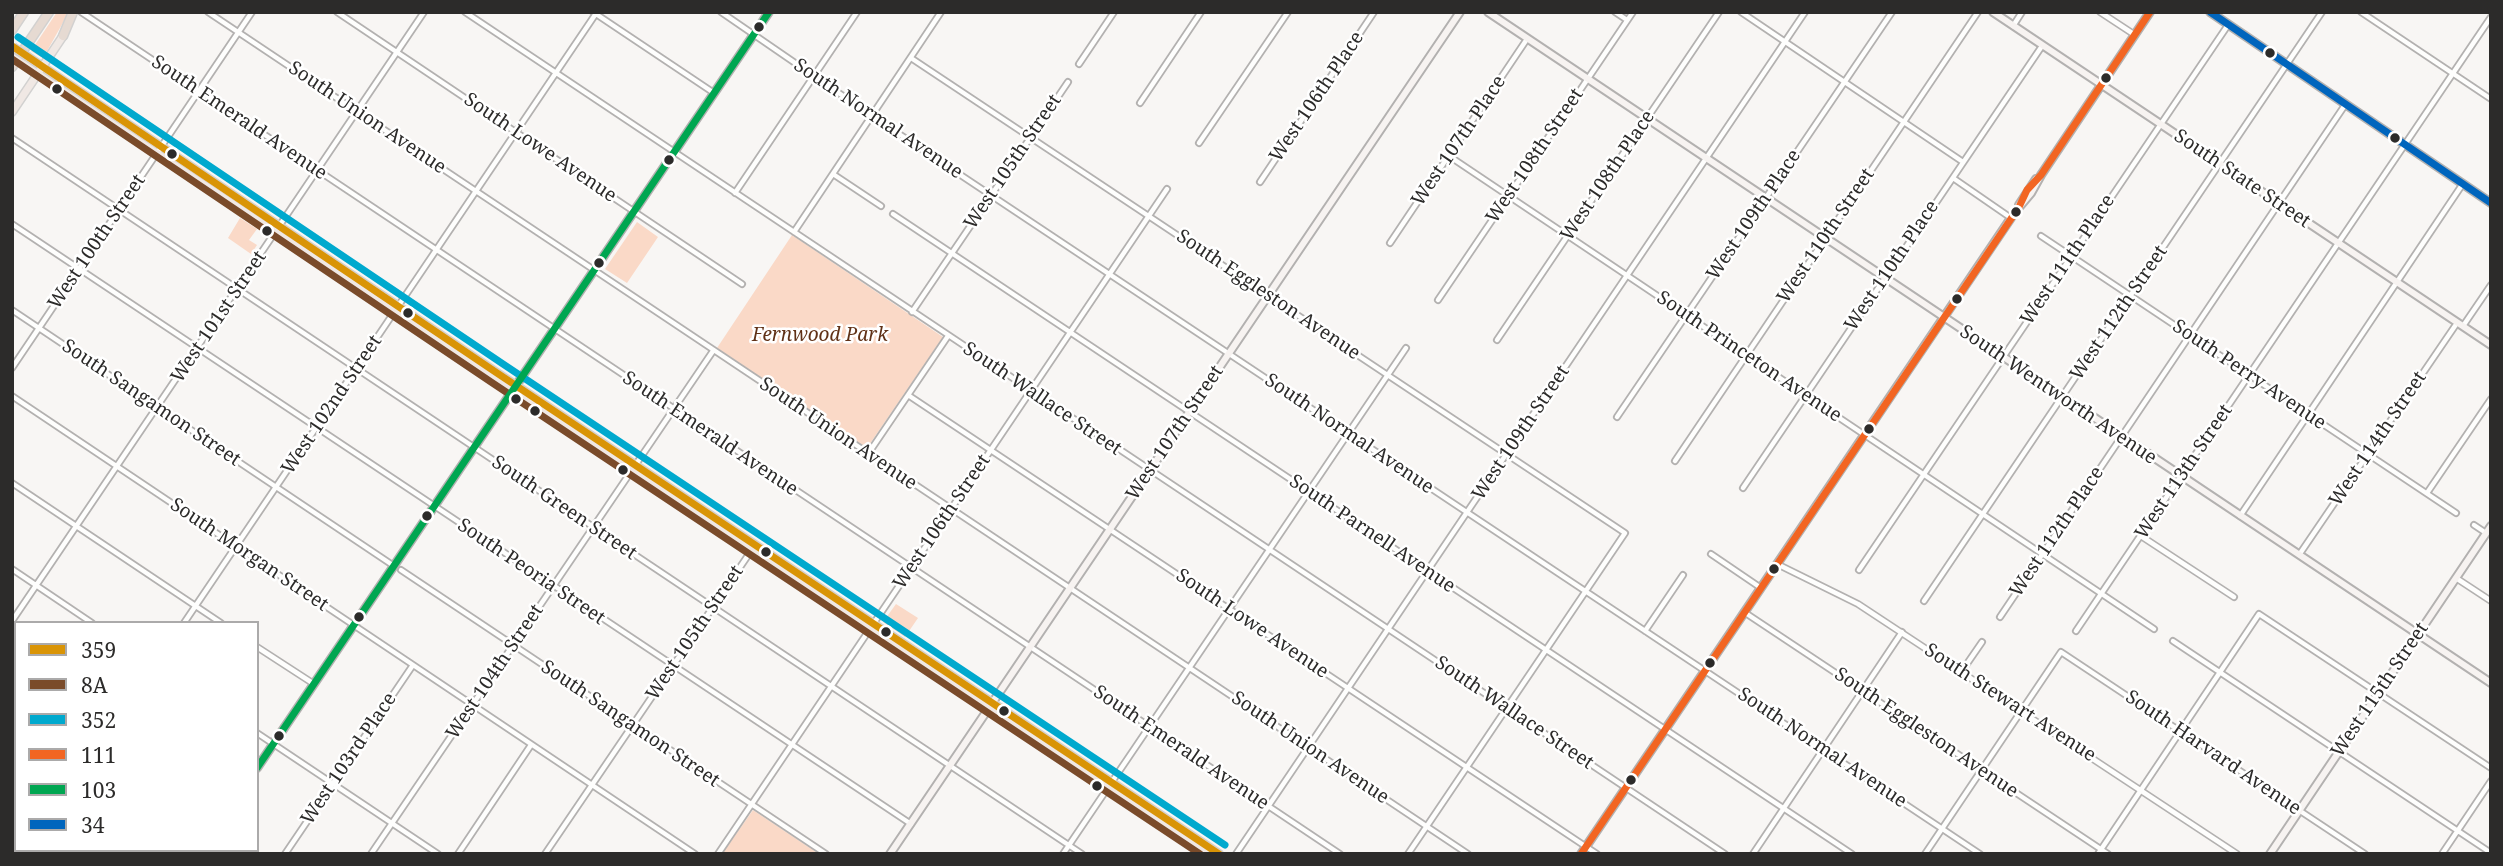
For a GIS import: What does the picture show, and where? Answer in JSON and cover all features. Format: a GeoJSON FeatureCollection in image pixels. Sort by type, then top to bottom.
{"type":"FeatureCollection","features":[{"type":"Feature","properties":{"kind":"highway"},"geometry":{"type":"LineString","coordinates":[[12,30],[24,12]]}},
{"type":"Feature","properties":{"kind":"highway"},"geometry":{"type":"LineString","coordinates":[[12,67],[49,12]]}},
{"type":"Feature","properties":{"kind":"highway"},"geometry":{"type":"LineString","coordinates":[[64,36],[73,12]]}},
{"type":"Feature","properties":{"kind":"main road"},"geometry":{"type":"LineString","coordinates":[[12,112],[64,36]]}},
{"type":"Feature","properties":{"kind":"main road"},"geometry":{"type":"LineString","coordinates":[[12,46],[38,74],[159,150],[871,627],[1219,854]]}},
{"type":"Feature","properties":{"kind":"main road"},"geometry":{"type":"LineString","coordinates":[[12,57],[43,66],[159,150]]}},
{"type":"Feature","properties":{"kind":"main road"},"geometry":{"type":"LineString","coordinates":[[1110,785],[1206,854]]}},
{"type":"Feature","properties":{"kind":"street"},"geometry":{"type":"LineString","coordinates":[[64,36],[80,12]]}},
{"type":"Feature","properties":{"kind":"street","name":"South Emerald Avenue"},"geometry":{"type":"LineString","coordinates":[[80,12],[1340,854]]}},
{"type":"Feature","properties":{"kind":"street","name":"South Union Avenue"},"geometry":{"type":"LineString","coordinates":[[208,12],[1468,854]]}},
{"type":"Feature","properties":{"kind":"street","name":"West 100th Street"},"geometry":{"type":"LineString","coordinates":[[12,368],[252,12]]}},
{"type":"Feature","properties":{"kind":"street","name":"South Lowe Avenue"},"geometry":{"type":"LineString","coordinates":[[337,12],[742,284]]}},
{"type":"Feature","properties":{"kind":"street","name":"West 101st Street"},"geometry":{"type":"LineString","coordinates":[[12,621],[424,12]]}},
{"type":"Feature","properties":{"kind":"street","name":"South Wallace Street"},"geometry":{"type":"LineString","coordinates":[[465,12],[1725,854]]}},
{"type":"Feature","properties":{"kind":"street","name":"South Normal Avenue"},"geometry":{"type":"LineString","coordinates":[[720,12],[1980,854]]}},
{"type":"Feature","properties":{"kind":"street"},"geometry":{"type":"LineString","coordinates":[[259,765],[354,625],[397,568],[474,447],[769,12]]}},
{"type":"Feature","properties":{"kind":"street"},"geometry":{"type":"LineString","coordinates":[[735,193],[857,12]]}},
{"type":"Feature","properties":{"kind":"street"},"geometry":{"type":"LineString","coordinates":[[794,232],[941,12]]}},
{"type":"Feature","properties":{"kind":"street"},"geometry":{"type":"LineString","coordinates":[[1079,64],[1114,12]]}},
{"type":"Feature","properties":{"kind":"street"},"geometry":{"type":"LineString","coordinates":[[1140,103],[1201,12]]}},
{"type":"Feature","properties":{"kind":"street"},"geometry":{"type":"LineString","coordinates":[[1199,144],[1288,12]]}},
{"type":"Feature","properties":{"kind":"street","name":"West 106th Place"},"geometry":{"type":"LineString","coordinates":[[1260,182],[1374,12]]}},
{"type":"Feature","properties":{"kind":"street","name":"West 107th Street"},"geometry":{"type":"LineString","coordinates":[[890,854],[1460,12]]}},
{"type":"Feature","properties":{"kind":"street","name":"South Wentworth Avenue"},"geometry":{"type":"LineString","coordinates":[[1488,12],[1943,319],[2491,683]]}},
{"type":"Feature","properties":{"kind":"street"},"geometry":{"type":"LineString","coordinates":[[1615,12],[1627,20]]}},
{"type":"Feature","properties":{"kind":"street","name":"West 108th Street"},"geometry":{"type":"LineString","coordinates":[[1438,300],[1633,12]]}},
{"type":"Feature","properties":{"kind":"street","name":"West 108th Place"},"geometry":{"type":"LineString","coordinates":[[1497,340],[1719,12]]}},
{"type":"Feature","properties":{"kind":"street"},"geometry":{"type":"LineString","coordinates":[[1741,12],[1963,162]]}},
{"type":"Feature","properties":{"kind":"street","name":"West 109th Street"},"geometry":{"type":"LineString","coordinates":[[1236,854],[1805,12]]}},
{"type":"Feature","properties":{"kind":"street","name":"West 109th Place"},"geometry":{"type":"LineString","coordinates":[[1617,417],[1892,12]]}},
{"type":"Feature","properties":{"kind":"street","name":"West 110th Street"},"geometry":{"type":"LineString","coordinates":[[1675,461],[1978,12]]}},
{"type":"Feature","properties":{"kind":"street","name":"South State Street"},"geometry":{"type":"LineString","coordinates":[[1993,12],[2491,345]]}},
{"type":"Feature","properties":{"kind":"street"},"geometry":{"type":"LineString","coordinates":[[2013,26],[2022,12]]}},
{"type":"Feature","properties":{"kind":"street"},"geometry":{"type":"LineString","coordinates":[[2100,12],[2135,35]]}},
{"type":"Feature","properties":{"kind":"street"},"geometry":{"type":"LineString","coordinates":[[1581,854],[2011,218],[2031,193],[2150,12]]}},
{"type":"Feature","properties":{"kind":"street"},"geometry":{"type":"LineString","coordinates":[[2210,12],[2491,204]]}},
{"type":"Feature","properties":{"kind":"street","name":"West 112th Street"},"geometry":{"type":"LineString","coordinates":[[1924,601],[2322,12]]}},
{"type":"Feature","properties":{"kind":"street"},"geometry":{"type":"LineString","coordinates":[[2361,12],[2491,99]]}},
{"type":"Feature","properties":{"kind":"street"},"geometry":{"type":"LineString","coordinates":[[595,13],[714,93]]}},
{"type":"Feature","properties":{"kind":"street","name":"West 102nd Street"},"geometry":{"type":"LineString","coordinates":[[185,621],[595,13]]}},
{"type":"Feature","properties":{"kind":"street","name":"West 113th Street"},"geometry":{"type":"LineString","coordinates":[[2076,631],[2491,17]]}},
{"type":"Feature","properties":{"kind":"street","name":"West 111th Place"},"geometry":{"type":"LineString","coordinates":[[1859,570],[2228,25]]}},
{"type":"Feature","properties":{"kind":"street","name":"West 107th Place"},"geometry":{"type":"LineString","coordinates":[[1390,243],[1527,39]]}},
{"type":"Feature","properties":{"kind":"street","name":"West 110th Place"},"geometry":{"type":"LineString","coordinates":[[1743,488],[2042,46]]}},
{"type":"Feature","properties":{"kind":"street","name":"South Eggleston Avenue"},"geometry":{"type":"LineString","coordinates":[[911,58],[1625,533],[1586,592]]}},
{"type":"Feature","properties":{"kind":"street","name":"West 105th Street"},"geometry":{"type":"LineString","coordinates":[[912,312],[1068,82]]}},
{"type":"Feature","properties":{"kind":"street","name":"West 112th Place"},"geometry":{"type":"LineString","coordinates":[[2000,617],[2345,105]]}},
{"type":"Feature","properties":{"kind":"street","name":"South Green Street"},"geometry":{"type":"LineString","coordinates":[[12,138],[1082,854]]}},
{"type":"Feature","properties":{"kind":"street","name":"South Princeton Avenue"},"geometry":{"type":"LineString","coordinates":[[1449,156],[2154,629]]}},
{"type":"Feature","properties":{"kind":"street"},"geometry":{"type":"LineString","coordinates":[[833,174],[881,206]]}},
{"type":"Feature","properties":{"kind":"street"},"geometry":{"type":"LineString","coordinates":[[1952,178],[2011,218]]}},
{"type":"Feature","properties":{"kind":"street"},"geometry":{"type":"LineString","coordinates":[[2240,516],[2462,186]]}},
{"type":"Feature","properties":{"kind":"street","name":"West 106th Street"},"geometry":{"type":"LineString","coordinates":[[718,854],[1167,190]]}},
{"type":"Feature","properties":{"kind":"street","name":"South Parnell Avenue"},"geometry":{"type":"LineString","coordinates":[[893,214],[1852,854]]}},
{"type":"Feature","properties":{"kind":"street","name":"South Peoria Street"},"geometry":{"type":"LineString","coordinates":[[12,224],[911,824]]}},
{"type":"Feature","properties":{"kind":"street","name":"South Perry Avenue"},"geometry":{"type":"LineString","coordinates":[[2041,236],[2456,513]]}},
{"type":"Feature","properties":{"kind":"street","name":"West 114th Street"},"geometry":{"type":"LineString","coordinates":[[2299,555],[2460,324],[2491,285]]}},
{"type":"Feature","properties":{"kind":"street","name":"South Sangamon Street"},"geometry":{"type":"LineString","coordinates":[[12,310],[825,854]]}},
{"type":"Feature","properties":{"kind":"street"},"geometry":{"type":"LineString","coordinates":[[868,454],[948,336]]}},
{"type":"Feature","properties":{"kind":"street"},"geometry":{"type":"LineString","coordinates":[[1063,854],[1406,348]]}},
{"type":"Feature","properties":{"kind":"street","name":"West 104th Street"},"geometry":{"type":"LineString","coordinates":[[372,854],[713,351]]}},
{"type":"Feature","properties":{"kind":"street","name":"South Lowe Avenue"},"geometry":{"type":"LineString","coordinates":[[908,395],[1597,854]]}},
{"type":"Feature","properties":{"kind":"street","name":"South Morgan Street"},"geometry":{"type":"LineString","coordinates":[[12,396],[695,854]]}},
{"type":"Feature","properties":{"kind":"street"},"geometry":{"type":"LineString","coordinates":[[2427,493],[2491,399]]}},
{"type":"Feature","properties":{"kind":"street"},"geometry":{"type":"LineString","coordinates":[[12,483],[218,621]]}},
{"type":"Feature","properties":{"kind":"street"},"geometry":{"type":"LineString","coordinates":[[2474,525],[2486,533]]}},
{"type":"Feature","properties":{"kind":"street","name":"West 115th Street"},"geometry":{"type":"LineString","coordinates":[[2270,854],[2491,526]]}},
{"type":"Feature","properties":{"kind":"street"},"geometry":{"type":"LineString","coordinates":[[2141,536],[2234,597]]}},
{"type":"Feature","properties":{"kind":"street","name":"West 105th Street"},"geometry":{"type":"LineString","coordinates":[[545,854],[753,548]]}},
{"type":"Feature","properties":{"kind":"street"},"geometry":{"type":"LineString","coordinates":[[1711,554],[1761,588]]}},
{"type":"Feature","properties":{"kind":"street","name":"South Stewart Avenue"},"geometry":{"type":"LineString","coordinates":[[1777,564],[1849,598],[2237,854]]}},
{"type":"Feature","properties":{"kind":"street"},"geometry":{"type":"LineString","coordinates":[[12,569],[89,621]]}},
{"type":"Feature","properties":{"kind":"street"},"geometry":{"type":"LineString","coordinates":[[1645,631],[1683,575]]}},
{"type":"Feature","properties":{"kind":"street"},"geometry":{"type":"LineString","coordinates":[[2456,578],[2491,601]]}},
{"type":"Feature","properties":{"kind":"street"},"geometry":{"type":"LineString","coordinates":[[1408,854],[1586,592]]}},
{"type":"Feature","properties":{"kind":"street","name":"South Eggleston Avenue"},"geometry":{"type":"LineString","coordinates":[[1744,612],[2099,851],[2108,854]]}},
{"type":"Feature","properties":{"kind":"street"},"geometry":{"type":"LineString","coordinates":[[2099,851],[2259,614],[2491,768]]}},
{"type":"Feature","properties":{"kind":"street"},"geometry":{"type":"LineString","coordinates":[[1753,854],[1902,632]]}},
{"type":"Feature","properties":{"kind":"street"},"geometry":{"type":"LineString","coordinates":[[2173,641],[2491,853]]}},
{"type":"Feature","properties":{"kind":"street"},"geometry":{"type":"LineString","coordinates":[[1962,671],[1982,642]]}},
{"type":"Feature","properties":{"kind":"street"},"geometry":{"type":"LineString","coordinates":[[259,648],[314,684]]}},
{"type":"Feature","properties":{"kind":"street","name":"South Harvard Avenue"},"geometry":{"type":"LineString","coordinates":[[2021,711],[2061,652],[2365,854]]}},
{"type":"Feature","properties":{"kind":"street","name":"West 103rd Place"},"geometry":{"type":"LineString","coordinates":[[285,854],[413,665]]}},
{"type":"Feature","properties":{"kind":"street"},"geometry":{"type":"LineString","coordinates":[[1925,854],[2021,711]]}},
{"type":"Feature","properties":{"kind":"street"},"geometry":{"type":"LineString","coordinates":[[259,734],[438,854]]}},
{"type":"Feature","properties":{"kind":"street"},"geometry":{"type":"LineString","coordinates":[[458,854],[531,744]]}},
{"type":"Feature","properties":{"kind":"street"},"geometry":{"type":"LineString","coordinates":[[2442,854],[2491,781]]}},
{"type":"Feature","properties":{"kind":"green space"},"geometry":{"type":"Polygon","coordinates":[[[57,12],[69,12],[41,57],[31,51],[57,12]]]}},
{"type":"Feature","properties":{"kind":"green space"},"geometry":{"type":"Polygon","coordinates":[[[240,218],[257,229],[249,240],[257,245],[251,254],[228,238],[240,218]]]}},
{"type":"Feature","properties":{"kind":"green space"},"geometry":{"type":"Polygon","coordinates":[[[637,222],[658,237],[627,283],[605,269],[637,222]]]}},
{"type":"Feature","properties":{"kind":"green space","name":"Fernwood Park"},"geometry":{"type":"Polygon","coordinates":[[[792,235],[943,337],[867,448],[717,348],[792,235]]]}},
{"type":"Feature","properties":{"kind":"green space"},"geometry":{"type":"Polygon","coordinates":[[[896,604],[918,618],[905,637],[883,622],[896,604]]]}},
{"type":"Feature","properties":{"kind":"green space"},"geometry":{"type":"Polygon","coordinates":[[[753,810],[819,854],[722,854],[753,810]]]}},
{"type":"Feature","properties":{"kind":"transit line","name":"103"},"geometry":{"type":"LineString","coordinates":[[259,765],[769,12]]}},
{"type":"Feature","properties":{"kind":"transit line","name":"111"},"geometry":{"type":"LineString","coordinates":[[1581,854],[2019,207],[2027,190],[2041,175],[2150,12]]}},
{"type":"Feature","properties":{"kind":"transit line","name":"34"},"geometry":{"type":"LineString","coordinates":[[2210,12],[2491,203]]}},
{"type":"Feature","properties":{"kind":"transit line","name":"352"},"geometry":{"type":"LineString","coordinates":[[18,37],[1225,845]]}},
{"type":"Feature","properties":{"kind":"transit line","name":"359"},"geometry":{"type":"LineString","coordinates":[[12,46],[1219,854]]}},
{"type":"Feature","properties":{"kind":"transit line","name":"8A"},"geometry":{"type":"LineString","coordinates":[[12,59],[1200,854]]}}]}
